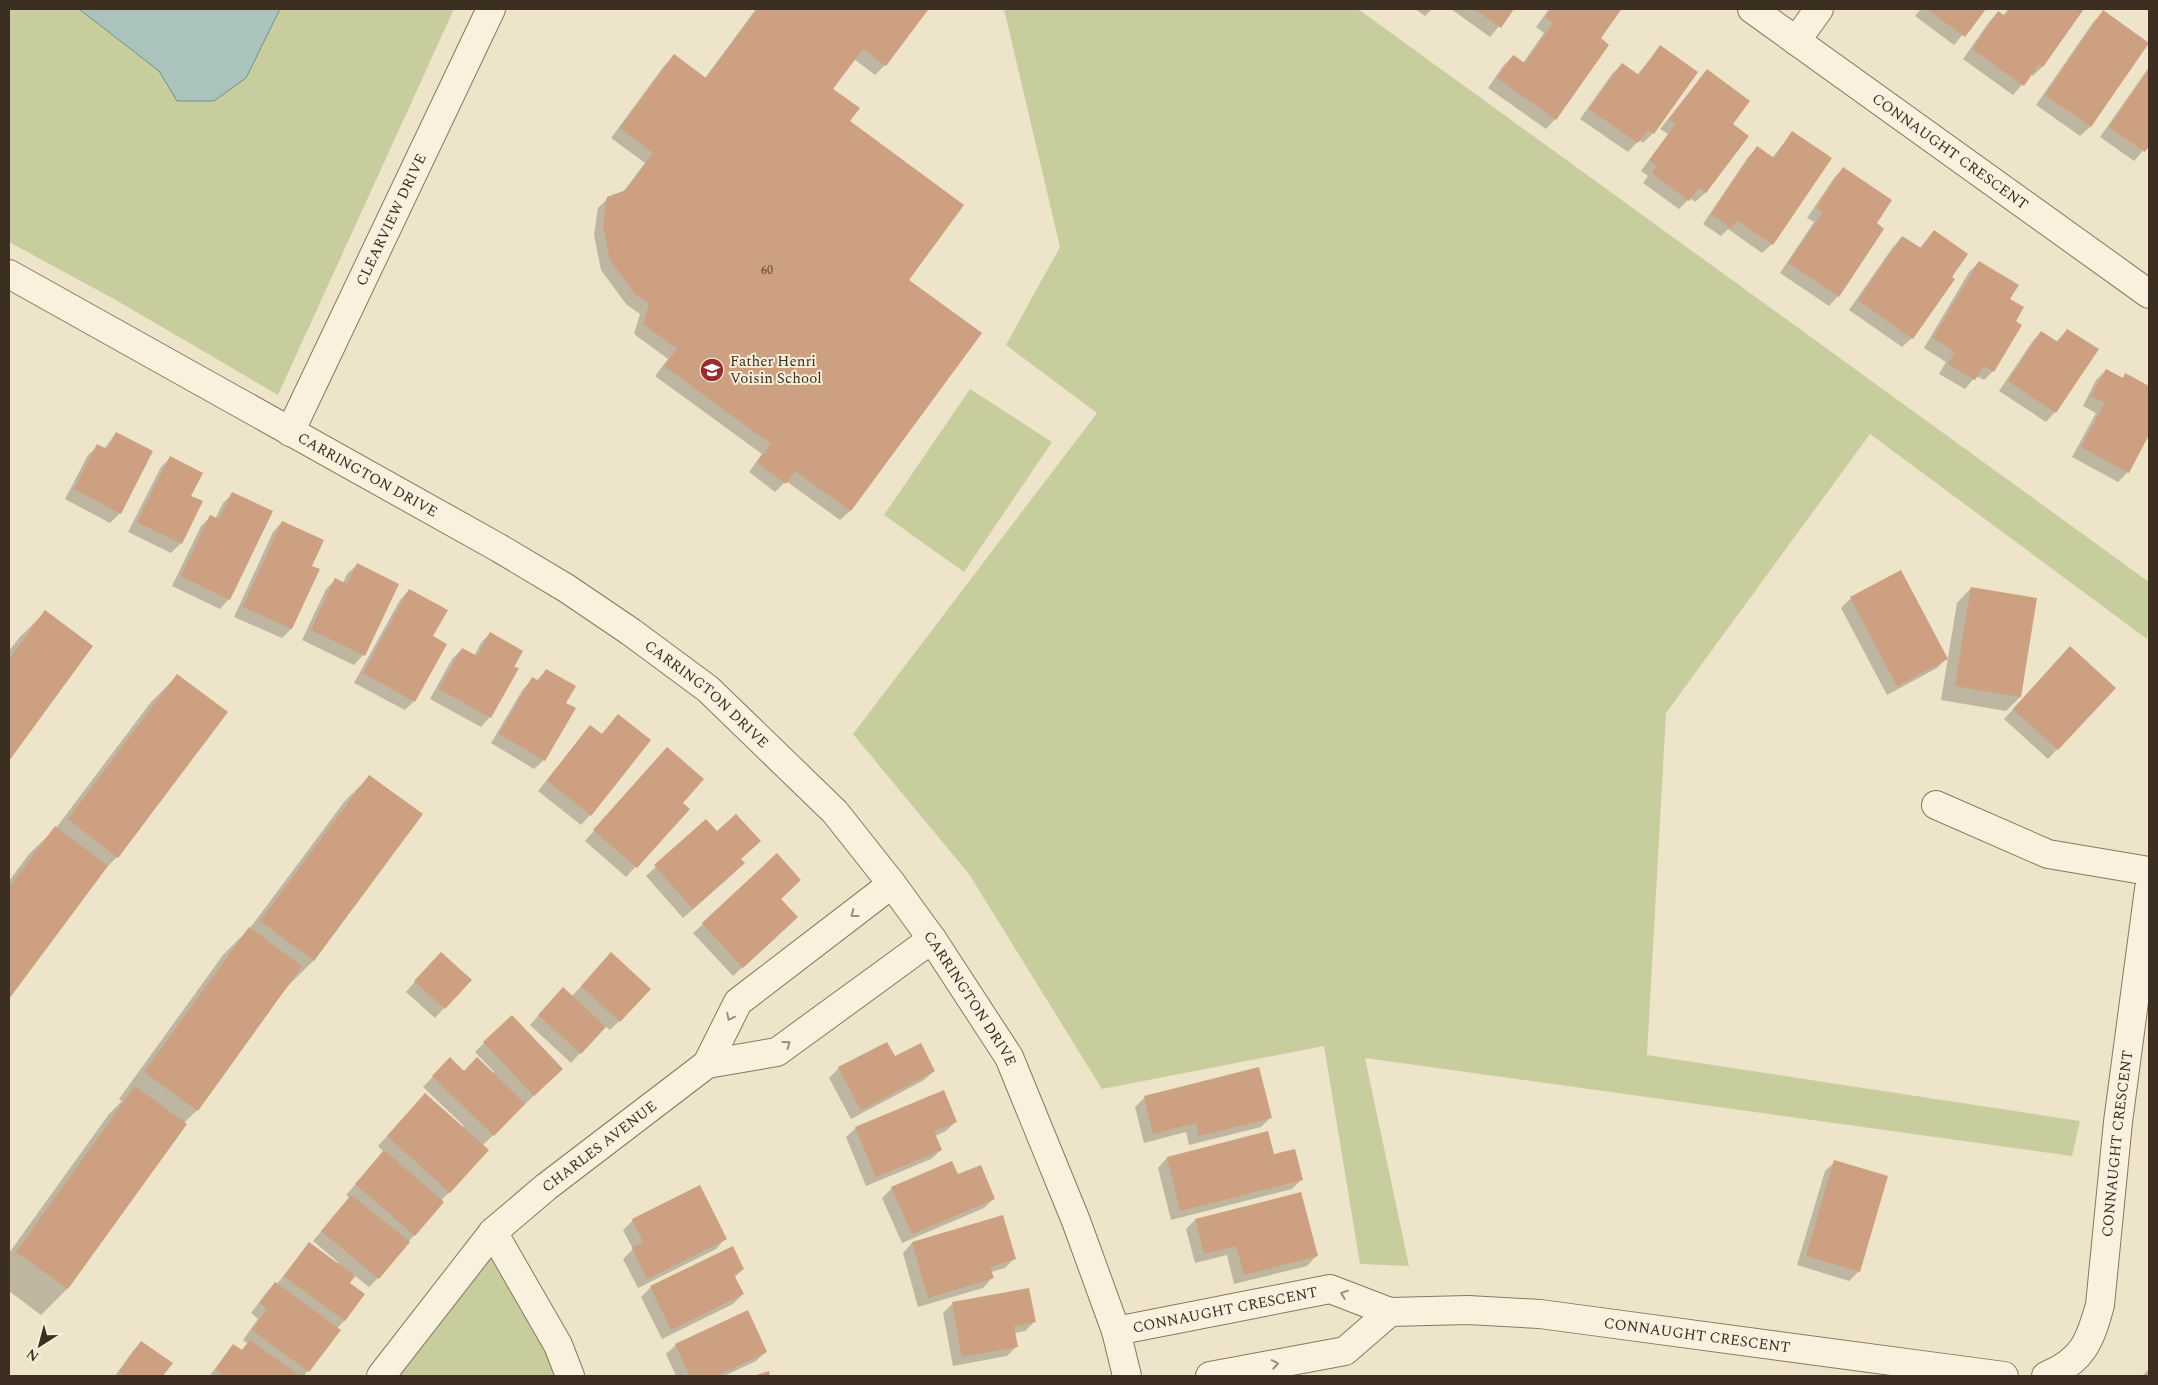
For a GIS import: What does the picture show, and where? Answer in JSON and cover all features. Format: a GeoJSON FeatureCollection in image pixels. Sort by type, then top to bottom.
{"type":"FeatureCollection","features":[{"type":"Feature","properties":{"kind":"street","name":"CLEARVIEW DRIVE"},"geometry":{"type":"LineString","coordinates":[[290,432],[491,9]]}},
{"type":"Feature","properties":{"kind":"street","name":"CONNAUGHT CRESCENT"},"geometry":{"type":"LineString","coordinates":[[1752,9],[2149,294]]}},
{"type":"Feature","properties":{"kind":"street"},"geometry":{"type":"LineString","coordinates":[[1796,41],[1820,9]]}},
{"type":"Feature","properties":{"kind":"street","name":"CARRINGTON DRIVE"},"geometry":{"type":"LineString","coordinates":[[9,274],[499,548],[566,588],[632,632],[708,690],[834,812],[892,884],[932,940],[1009,1057],[1076,1221],[1116,1332],[1127,1376]]}},
{"type":"Feature","properties":{"kind":"street"},"geometry":{"type":"LineString","coordinates":[[1936,805],[2048,854],[2149,871]]}},
{"type":"Feature","properties":{"kind":"street","name":"CHARLES AVENUE"},"geometry":{"type":"LineString","coordinates":[[381,1376],[493,1232],[546,1187],[707,1064],[738,1002],[892,884]]}},
{"type":"Feature","properties":{"kind":"street","name":"CONNAUGHT CRESCENT"},"geometry":{"type":"LineString","coordinates":[[2046,1376],[2064,1369],[2078,1355],[2092,1334],[2100,1305],[2118,1122],[2149,889]]}},
{"type":"Feature","properties":{"kind":"street","name":"CHARLES AVENUE"},"geometry":{"type":"LineString","coordinates":[[707,1064],[777,1052],[932,940]]}},
{"type":"Feature","properties":{"kind":"street"},"geometry":{"type":"LineString","coordinates":[[493,1232],[558,1345],[570,1376]]}},
{"type":"Feature","properties":{"kind":"street","name":"CONNAUGHT CRESCENT"},"geometry":{"type":"LineString","coordinates":[[1116,1332],[1330,1288],[1390,1312],[1468,1310],[1540,1314],[2004,1376]]}},
{"type":"Feature","properties":{"kind":"street"},"geometry":{"type":"LineString","coordinates":[[1210,1376],[1345,1351],[1390,1312]]}},
{"type":"Feature","properties":{"kind":"green space"},"geometry":{"type":"Polygon","coordinates":[[[9,9],[454,9],[278,395],[114,299],[9,242],[9,9]]]}},
{"type":"Feature","properties":{"kind":"green space"},"geometry":{"type":"Polygon","coordinates":[[[1004,9],[1358,9],[2149,582],[2147,639],[1870,434],[1666,713],[1647,1055],[2080,1121],[2072,1156],[1365,1058],[1409,1266],[1360,1264],[1324,1046],[1102,1089],[969,874],[853,734],[1097,413],[1006,345],[1060,247],[1004,9]]]}},
{"type":"Feature","properties":{"kind":"green space"},"geometry":{"type":"Polygon","coordinates":[[[970,389],[1052,442],[964,572],[884,515],[970,389]]]}},
{"type":"Feature","properties":{"kind":"green space"},"geometry":{"type":"Polygon","coordinates":[[[493,1232],[570,1376],[381,1376],[493,1232]]]}},
{"type":"Feature","properties":{"kind":"water"},"geometry":{"type":"Polygon","coordinates":[[[79,9],[280,9],[246,78],[214,101],[177,101],[159,71],[79,9]]]}},
{"type":"Feature","properties":{"kind":"building"},"geometry":{"type":"Polygon","coordinates":[[[757,9],[928,10],[886,66],[863,49],[833,89],[860,108],[850,121],[964,205],[909,280],[982,333],[851,511],[795,471],[786,484],[757,462],[771,444],[664,366],[677,349],[643,324],[649,304],[635,294],[610,260],[603,225],[607,197],[626,190],[653,153],[620,128],[674,54],[706,78],[757,9]]]}},
{"type":"Feature","properties":{"kind":"building"},"geometry":{"type":"Polygon","coordinates":[[[1474,9],[1514,9],[1501,28],[1474,9]]]}},
{"type":"Feature","properties":{"kind":"building"},"geometry":{"type":"Polygon","coordinates":[[[1551,9],[1621,10],[1601,38],[1609,45],[1556,120],[1497,78],[1513,55],[1525,63],[1553,23],[1545,17],[1551,9]]]}},
{"type":"Feature","properties":{"kind":"building"},"geometry":{"type":"Polygon","coordinates":[[[1927,9],[1986,9],[1965,37],[1927,9]]]}},
{"type":"Feature","properties":{"kind":"building"},"geometry":{"type":"Polygon","coordinates":[[[2010,9],[2084,9],[2043,67],[2039,64],[2024,86],[1972,49],[1998,11],[2005,16],[2010,9]]]}},
{"type":"Feature","properties":{"kind":"building"},"geometry":{"type":"Polygon","coordinates":[[[2103,10],[2149,43],[2091,127],[2045,95],[2103,10]]]}},
{"type":"Feature","properties":{"kind":"building"},"geometry":{"type":"Polygon","coordinates":[[[1660,45],[1698,72],[1654,134],[1648,130],[1638,143],[1589,109],[1622,63],[1639,75],[1660,45]]]}},
{"type":"Feature","properties":{"kind":"building"},"geometry":{"type":"Polygon","coordinates":[[[1707,69],[1750,101],[1733,124],[1749,136],[1706,193],[1699,188],[1689,201],[1652,173],[1657,166],[1649,160],[1676,124],[1669,119],[1707,69]]]}},
{"type":"Feature","properties":{"kind":"building"},"geometry":{"type":"Polygon","coordinates":[[[2149,69],[2149,146],[2145,152],[2109,127],[2149,69]]]}},
{"type":"Feature","properties":{"kind":"building"},"geometry":{"type":"Polygon","coordinates":[[[1792,131],[1832,158],[1773,245],[1737,220],[1731,228],[1711,214],[1757,146],[1774,158],[1792,131]]]}},
{"type":"Feature","properties":{"kind":"building"},"geometry":{"type":"Polygon","coordinates":[[[1843,167],[1892,200],[1877,223],[1884,229],[1839,297],[1788,263],[1823,212],[1816,208],[1843,167]]]}},
{"type":"Feature","properties":{"kind":"building"},"geometry":{"type":"Polygon","coordinates":[[[1934,230],[1968,254],[1952,277],[1955,279],[1913,339],[1858,300],[1902,236],[1921,248],[1934,230]]]}},
{"type":"Feature","properties":{"kind":"building"},"geometry":{"type":"Polygon","coordinates":[[[1979,261],[2019,285],[2010,299],[2024,307],[2016,321],[2022,325],[1994,372],[1984,366],[1975,380],[1948,364],[1955,352],[1933,338],[1979,261]]]}},
{"type":"Feature","properties":{"kind":"building"},"geometry":{"type":"Polygon","coordinates":[[[2067,329],[2099,349],[2056,413],[2008,381],[2041,331],[2058,342],[2067,329]]]}},
{"type":"Feature","properties":{"kind":"building"},"geometry":{"type":"Polygon","coordinates":[[[2106,369],[2123,378],[2125,373],[2149,386],[2149,435],[2129,473],[2081,447],[2105,403],[2091,396],[2106,369]]]}},
{"type":"Feature","properties":{"kind":"building"},"geometry":{"type":"Polygon","coordinates":[[[116,432],[153,451],[121,514],[74,489],[97,444],[107,449],[116,432]]]}},
{"type":"Feature","properties":{"kind":"building"},"geometry":{"type":"Polygon","coordinates":[[[170,456],[203,473],[191,496],[203,501],[182,544],[137,522],[170,456]]]}},
{"type":"Feature","properties":{"kind":"building"},"geometry":{"type":"Polygon","coordinates":[[[232,492],[273,511],[230,600],[181,576],[210,515],[219,519],[232,492]]]}},
{"type":"Feature","properties":{"kind":"building"},"geometry":{"type":"Polygon","coordinates":[[[282,521],[324,540],[312,566],[320,569],[292,629],[243,607],[282,521]]]}},
{"type":"Feature","properties":{"kind":"building"},"geometry":{"type":"Polygon","coordinates":[[[357,563],[399,584],[365,656],[311,630],[335,578],[347,584],[357,563]]]}},
{"type":"Feature","properties":{"kind":"building"},"geometry":{"type":"Polygon","coordinates":[[[1901,570],[1948,659],[1897,686],[1850,597],[1901,570]]]}},
{"type":"Feature","properties":{"kind":"building"},"geometry":{"type":"Polygon","coordinates":[[[1971,587],[2037,598],[2021,697],[1955,686],[1971,587]]]}},
{"type":"Feature","properties":{"kind":"building"},"geometry":{"type":"Polygon","coordinates":[[[409,589],[448,610],[433,636],[447,644],[415,702],[363,673],[409,589]]]}},
{"type":"Feature","properties":{"kind":"building"},"geometry":{"type":"Polygon","coordinates":[[[45,610],[93,646],[9,761],[9,659],[45,610]]]}},
{"type":"Feature","properties":{"kind":"building"},"geometry":{"type":"Polygon","coordinates":[[[490,632],[523,651],[514,667],[519,668],[491,718],[439,689],[462,648],[477,656],[490,632]]]}},
{"type":"Feature","properties":{"kind":"building"},"geometry":{"type":"Polygon","coordinates":[[[2070,646],[2116,688],[2058,750],[2013,709],[2070,646]]]}},
{"type":"Feature","properties":{"kind":"building"},"geometry":{"type":"Polygon","coordinates":[[[546,669],[576,686],[566,703],[576,708],[545,761],[499,734],[532,677],[539,681],[546,669]]]}},
{"type":"Feature","properties":{"kind":"building"},"geometry":{"type":"Polygon","coordinates":[[[177,674],[228,712],[118,858],[68,819],[177,674]]]}},
{"type":"Feature","properties":{"kind":"building"},"geometry":{"type":"Polygon","coordinates":[[[618,714],[651,740],[591,816],[547,780],[590,725],[602,734],[618,714]]]}},
{"type":"Feature","properties":{"kind":"building"},"geometry":{"type":"Polygon","coordinates":[[[667,747],[704,779],[683,803],[690,809],[637,868],[593,830],[667,747]]]}},
{"type":"Feature","properties":{"kind":"building"},"geometry":{"type":"Polygon","coordinates":[[[369,775],[423,814],[314,961],[260,921],[369,775]]]}},
{"type":"Feature","properties":{"kind":"building"},"geometry":{"type":"Polygon","coordinates":[[[736,814],[761,841],[741,859],[745,863],[693,909],[654,865],[706,819],[717,831],[736,814]]]}},
{"type":"Feature","properties":{"kind":"building"},"geometry":{"type":"Polygon","coordinates":[[[55,826],[108,866],[9,999],[9,888],[55,826]]]}},
{"type":"Feature","properties":{"kind":"building"},"geometry":{"type":"Polygon","coordinates":[[[777,853],[801,880],[781,899],[798,917],[743,968],[702,923],[777,853]]]}},
{"type":"Feature","properties":{"kind":"building"},"geometry":{"type":"Polygon","coordinates":[[[249,927],[302,966],[198,1111],[144,1072],[249,927]]]}},
{"type":"Feature","properties":{"kind":"building"},"geometry":{"type":"Polygon","coordinates":[[[441,952],[472,980],[445,1009],[414,981],[441,952]]]}},
{"type":"Feature","properties":{"kind":"building"},"geometry":{"type":"Polygon","coordinates":[[[611,952],[651,989],[620,1022],[581,986],[611,952]]]}},
{"type":"Feature","properties":{"kind":"building"},"geometry":{"type":"Polygon","coordinates":[[[563,987],[606,1027],[581,1054],[538,1015],[563,987]]]}},
{"type":"Feature","properties":{"kind":"building"},"geometry":{"type":"Polygon","coordinates":[[[512,1015],[563,1069],[534,1096],[483,1042],[512,1015]]]}},
{"type":"Feature","properties":{"kind":"building"},"geometry":{"type":"Polygon","coordinates":[[[887,1042],[895,1056],[921,1043],[935,1071],[861,1110],[838,1067],[887,1042]]]}},
{"type":"Feature","properties":{"kind":"building"},"geometry":{"type":"Polygon","coordinates":[[[450,1057],[464,1071],[477,1057],[525,1104],[494,1136],[432,1076],[450,1057]]]}},
{"type":"Feature","properties":{"kind":"building"},"geometry":{"type":"Polygon","coordinates":[[[1259,1067],[1272,1118],[1199,1136],[1196,1123],[1153,1134],[1144,1096],[1259,1067]]]}},
{"type":"Feature","properties":{"kind":"building"},"geometry":{"type":"Polygon","coordinates":[[[135,1086],[187,1124],[68,1289],[16,1252],[135,1086]]]}},
{"type":"Feature","properties":{"kind":"building"},"geometry":{"type":"Polygon","coordinates":[[[944,1090],[957,1122],[934,1131],[942,1150],[876,1177],[855,1127],[944,1090]]]}},
{"type":"Feature","properties":{"kind":"building"},"geometry":{"type":"Polygon","coordinates":[[[425,1093],[489,1150],[450,1193],[387,1136],[425,1093]]]}},
{"type":"Feature","properties":{"kind":"building"},"geometry":{"type":"Polygon","coordinates":[[[1268,1131],[1274,1154],[1295,1149],[1303,1180],[1180,1211],[1167,1157],[1268,1131]]]}},
{"type":"Feature","properties":{"kind":"building"},"geometry":{"type":"Polygon","coordinates":[[[384,1150],[444,1202],[415,1236],[355,1184],[384,1150]]]}},
{"type":"Feature","properties":{"kind":"building"},"geometry":{"type":"Polygon","coordinates":[[[1834,1160],[1888,1176],[1860,1272],[1806,1256],[1834,1160]]]}},
{"type":"Feature","properties":{"kind":"building"},"geometry":{"type":"Polygon","coordinates":[[[952,1161],[958,1174],[981,1165],[995,1199],[912,1234],[891,1187],[952,1161]]]}},
{"type":"Feature","properties":{"kind":"building"},"geometry":{"type":"Polygon","coordinates":[[[700,1185],[727,1239],[647,1279],[632,1248],[643,1242],[632,1219],[700,1185]]]}},
{"type":"Feature","properties":{"kind":"building"},"geometry":{"type":"Polygon","coordinates":[[[1301,1192],[1318,1256],[1244,1275],[1236,1246],[1204,1254],[1195,1219],[1301,1192]]]}},
{"type":"Feature","properties":{"kind":"building"},"geometry":{"type":"Polygon","coordinates":[[[351,1195],[410,1242],[379,1279],[321,1231],[351,1195]]]}},
{"type":"Feature","properties":{"kind":"building"},"geometry":{"type":"Polygon","coordinates":[[[1003,1215],[1016,1259],[990,1267],[994,1278],[928,1298],[912,1242],[1003,1215]]]}},
{"type":"Feature","properties":{"kind":"building"},"geometry":{"type":"Polygon","coordinates":[[[309,1242],[355,1276],[350,1283],[365,1294],[345,1321],[284,1276],[309,1242]]]}},
{"type":"Feature","properties":{"kind":"building"},"geometry":{"type":"Polygon","coordinates":[[[733,1246],[744,1269],[734,1275],[744,1294],[671,1330],[650,1286],[733,1246]]]}},
{"type":"Feature","properties":{"kind":"building"},"geometry":{"type":"Polygon","coordinates":[[[275,1282],[341,1330],[309,1372],[252,1330],[267,1309],[260,1303],[275,1282]]]}},
{"type":"Feature","properties":{"kind":"building"},"geometry":{"type":"Polygon","coordinates":[[[1029,1288],[1036,1322],[1014,1326],[1018,1347],[962,1357],[952,1302],[1029,1288]]]}},
{"type":"Feature","properties":{"kind":"building"},"geometry":{"type":"Polygon","coordinates":[[[748,1310],[767,1352],[716,1376],[690,1376],[675,1344],[748,1310]]]}},
{"type":"Feature","properties":{"kind":"building"},"geometry":{"type":"Polygon","coordinates":[[[250,1340],[300,1376],[225,1376],[215,1369],[233,1344],[242,1350],[250,1340]]]}},
{"type":"Feature","properties":{"kind":"building"},"geometry":{"type":"Polygon","coordinates":[[[141,1341],[173,1363],[163,1376],[125,1376],[119,1372],[141,1341]]]}},
{"type":"Feature","properties":{"kind":"building"},"geometry":{"type":"Polygon","coordinates":[[[769,1371],[770,1376],[753,1376],[769,1371]]]}},
{"type":"Feature","properties":{"kind":"place","name":"Father Henri Voisin School"},"geometry":{"type":"Point","coordinates":[712,370]}}]}
